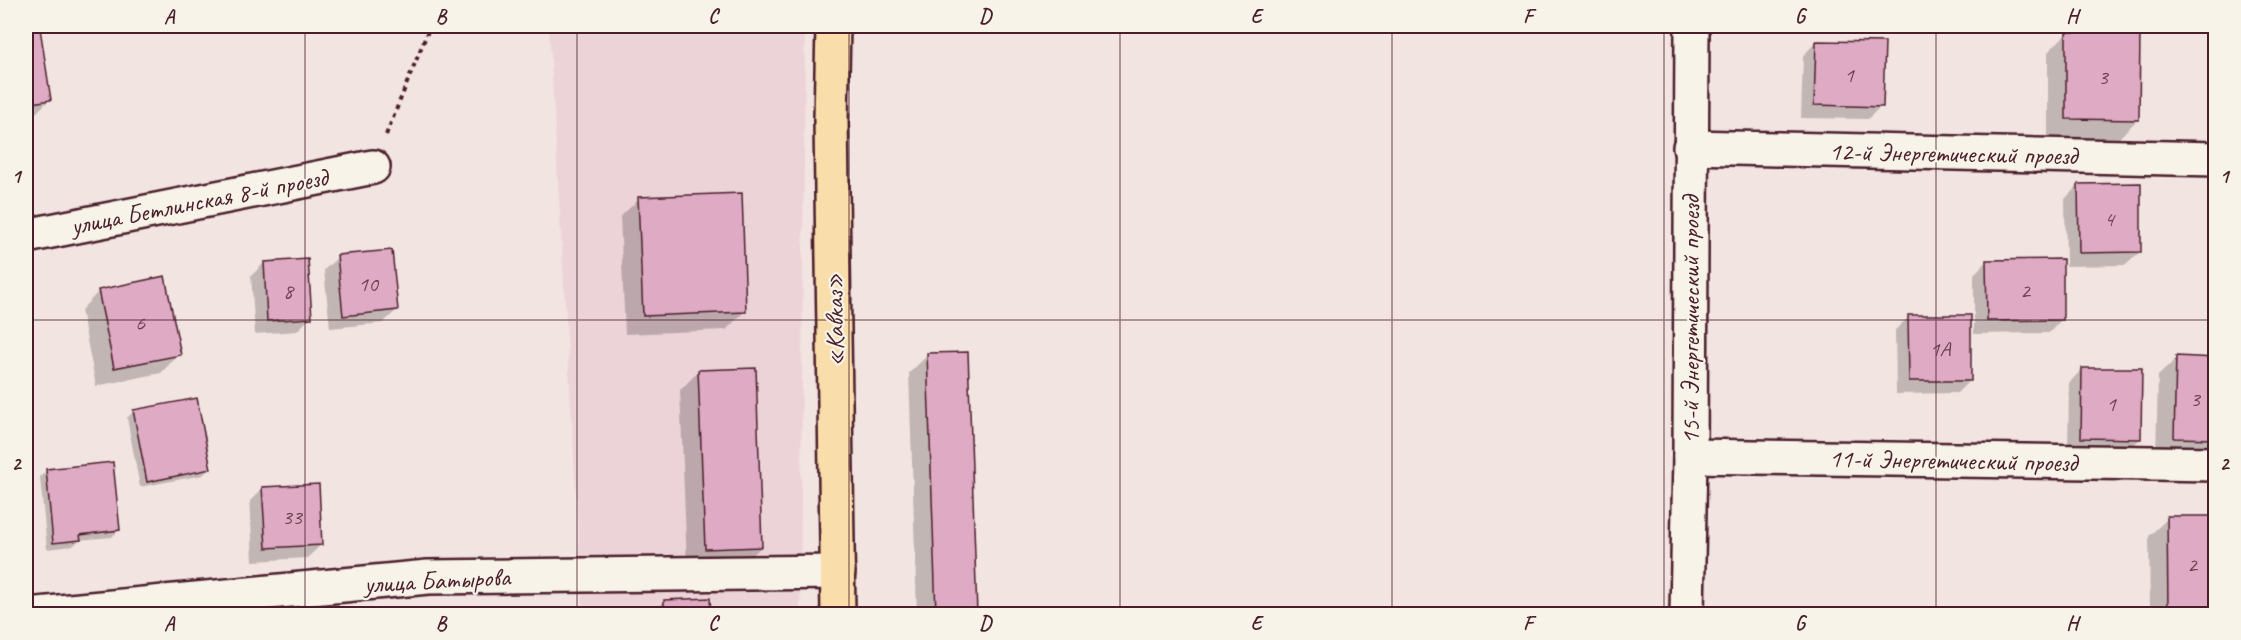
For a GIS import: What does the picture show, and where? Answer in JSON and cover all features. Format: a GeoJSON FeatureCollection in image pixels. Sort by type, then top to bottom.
{"type":"FeatureCollection","features":[{"type":"Feature","properties":{"kind":"highway","name":"«Кавказ»"},"geometry":{"type":"LineString","coordinates":[[833,26],[831,120],[838,615]]}},
{"type":"Feature","properties":{"kind":"street","name":"15-й Энергетический проезд"},"geometry":{"type":"LineString","coordinates":[[1687,615],[1692,26]]}},
{"type":"Feature","properties":{"kind":"street","name":"12-й Энергетический проезд"},"geometry":{"type":"LineString","coordinates":[[1690,147],[2216,159]]}},
{"type":"Feature","properties":{"kind":"street","name":"улица Бетлинская 8-й проезд"},"geometry":{"type":"LineString","coordinates":[[26,236],[373,167]]}},
{"type":"Feature","properties":{"kind":"street","name":"11-й Энергетический проезд"},"geometry":{"type":"LineString","coordinates":[[1690,456],[2216,464]]}},
{"type":"Feature","properties":{"kind":"street","name":"улица Батырова"},"geometry":{"type":"LineString","coordinates":[[38,615],[428,577],[837,572]]}},
{"type":"Feature","properties":{"kind":"path"},"geometry":{"type":"LineString","coordinates":[[373,167],[430,26]]}},
{"type":"Feature","properties":{"kind":"shaded area"},"geometry":{"type":"Polygon","coordinates":[[[549,26],[805,26],[800,614],[583,614],[549,26]]]}},
{"type":"Feature","properties":{"kind":"building"},"geometry":{"type":"Polygon","coordinates":[[[40,28],[51,100],[26,104],[26,30],[40,28]]]}},
{"type":"Feature","properties":{"kind":"building"},"geometry":{"type":"Polygon","coordinates":[[[2066,32],[2140,32],[2139,120],[2066,119],[2066,32]]]}},
{"type":"Feature","properties":{"kind":"building"},"geometry":{"type":"Polygon","coordinates":[[[1816,41],[1885,42],[1883,107],[1814,105],[1816,41]]]}},
{"type":"Feature","properties":{"kind":"building"},"geometry":{"type":"Polygon","coordinates":[[[2141,183],[2141,252],[2079,253],[2078,184],[2141,183]]]}},
{"type":"Feature","properties":{"kind":"building"},"geometry":{"type":"Polygon","coordinates":[[[742,193],[746,312],[643,316],[638,197],[742,193]]]}},
{"type":"Feature","properties":{"kind":"building"},"geometry":{"type":"Polygon","coordinates":[[[392,250],[398,310],[343,316],[337,255],[392,250]]]}},
{"type":"Feature","properties":{"kind":"building"},"geometry":{"type":"Polygon","coordinates":[[[308,259],[312,318],[267,321],[264,262],[308,259]]]}},
{"type":"Feature","properties":{"kind":"building"},"geometry":{"type":"Polygon","coordinates":[[[2063,259],[2063,320],[1987,321],[1986,260],[2063,259]]]}},
{"type":"Feature","properties":{"kind":"building"},"geometry":{"type":"Polygon","coordinates":[[[165,276],[181,355],[114,368],[98,290],[165,276]]]}},
{"type":"Feature","properties":{"kind":"building"},"geometry":{"type":"Polygon","coordinates":[[[1908,315],[1971,315],[1971,381],[1909,381],[1908,315]]]}},
{"type":"Feature","properties":{"kind":"building"},"geometry":{"type":"Polygon","coordinates":[[[968,352],[977,614],[936,614],[927,353],[968,352]]]}},
{"type":"Feature","properties":{"kind":"building"},"geometry":{"type":"Polygon","coordinates":[[[2176,356],[2216,358],[2216,439],[2174,438],[2176,356]]]}},
{"type":"Feature","properties":{"kind":"building"},"geometry":{"type":"Polygon","coordinates":[[[756,368],[762,547],[705,549],[698,370],[756,368]]]}},
{"type":"Feature","properties":{"kind":"building"},"geometry":{"type":"Polygon","coordinates":[[[2082,368],[2142,368],[2141,439],[2081,438],[2082,368]]]}},
{"type":"Feature","properties":{"kind":"building"},"geometry":{"type":"Polygon","coordinates":[[[197,398],[211,469],[147,482],[133,410],[197,398]]]}},
{"type":"Feature","properties":{"kind":"building"},"geometry":{"type":"Polygon","coordinates":[[[113,462],[120,530],[80,535],[81,540],[53,543],[46,469],[113,462]]]}},
{"type":"Feature","properties":{"kind":"building"},"geometry":{"type":"Polygon","coordinates":[[[319,484],[322,545],[266,548],[262,487],[319,484]]]}},
{"type":"Feature","properties":{"kind":"building"},"geometry":{"type":"Polygon","coordinates":[[[2167,516],[2216,516],[2216,612],[2168,613],[2167,516]]]}},
{"type":"Feature","properties":{"kind":"building"},"geometry":{"type":"Polygon","coordinates":[[[710,598],[711,614],[664,614],[664,600],[710,598]]]}},
{"type":"Feature","properties":{"kind":"building"},"geometry":{"type":"Polygon","coordinates":[[[1996,611],[2087,614],[1995,614],[1996,611]]]}}]}
